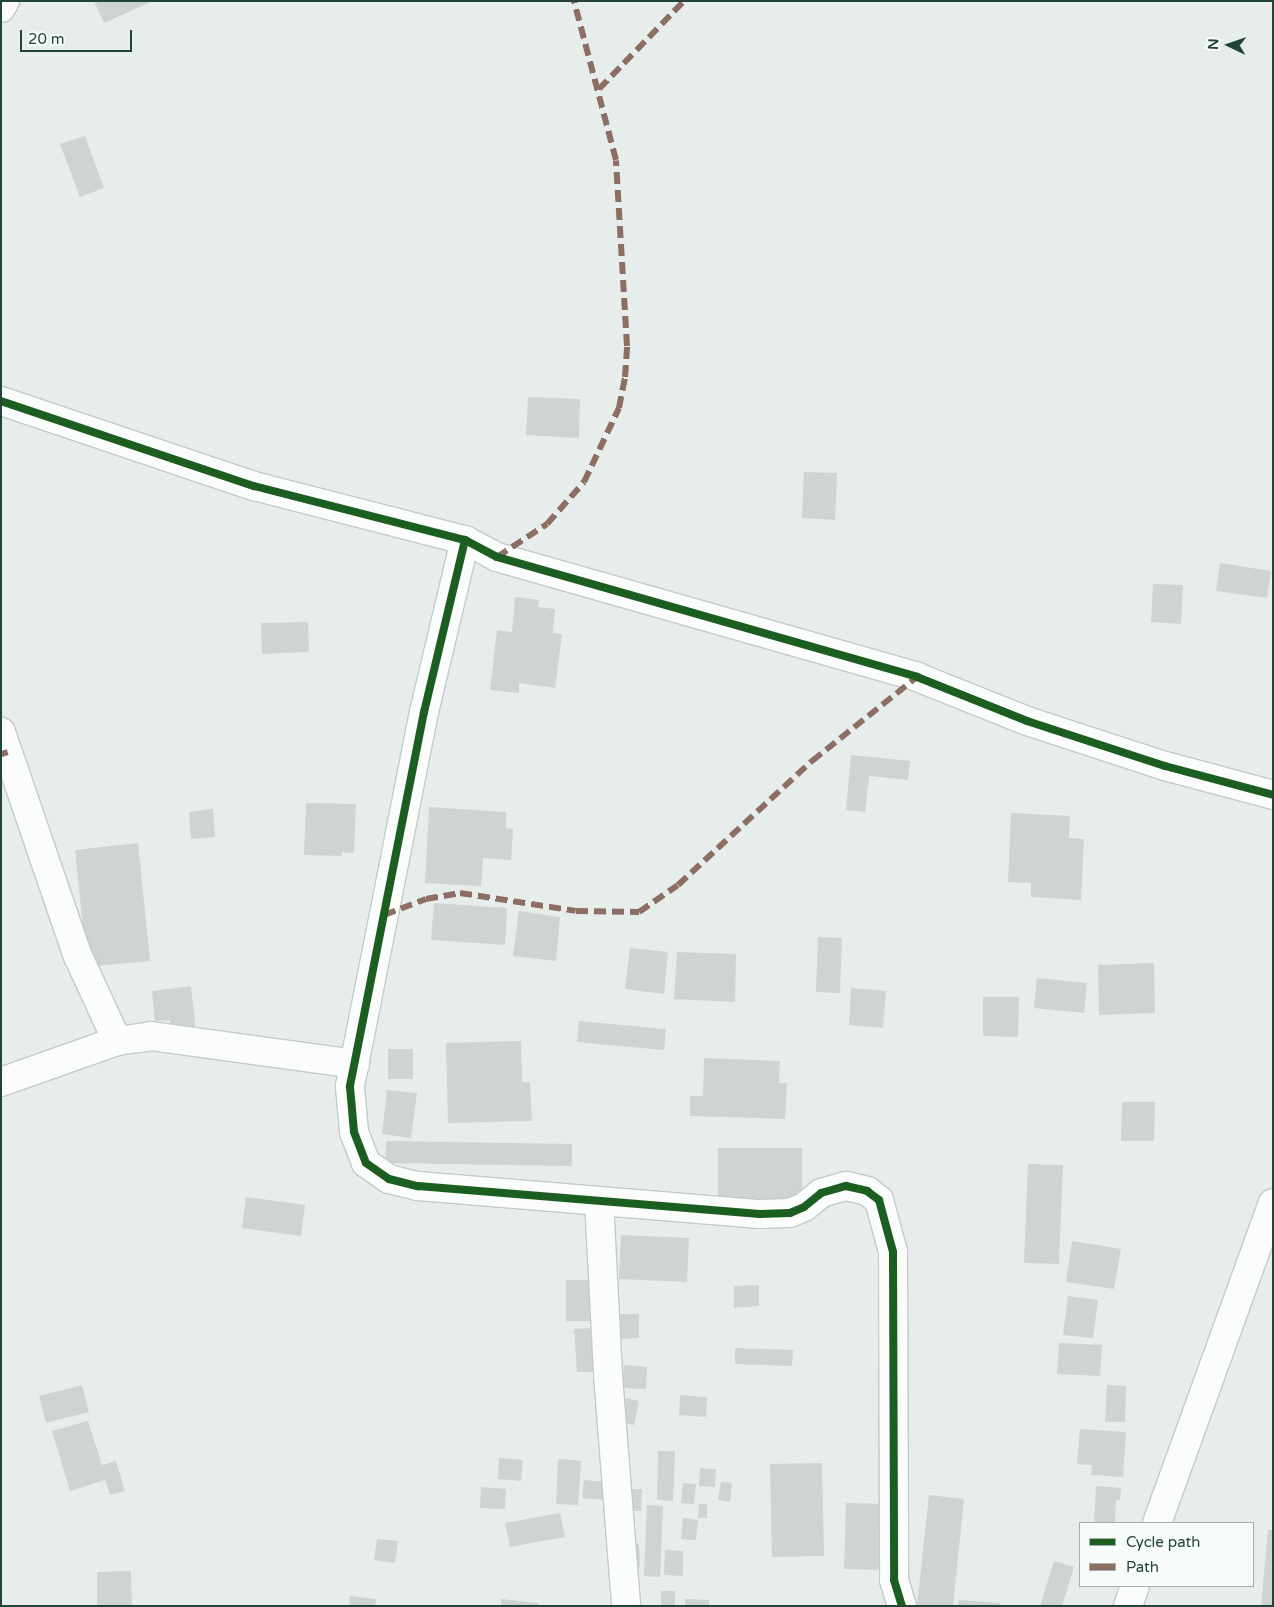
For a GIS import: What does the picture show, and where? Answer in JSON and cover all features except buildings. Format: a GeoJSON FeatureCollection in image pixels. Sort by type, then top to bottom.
{"type":"FeatureCollection","features":[{"type":"Feature","properties":{"kind":"street"},"geometry":{"type":"LineString","coordinates":[[1,8],[5,1]]}},
{"type":"Feature","properties":{"kind":"street"},"geometry":{"type":"LineString","coordinates":[[1,401],[254,486],[465,540],[497,557],[917,678],[1027,721],[1166,766],[1273,795]]}},
{"type":"Feature","properties":{"kind":"street"},"geometry":{"type":"LineString","coordinates":[[465,540],[424,712],[350,1087],[354,1132],[366,1163],[389,1179],[418,1186],[760,1214],[790,1213],[804,1207],[821,1193],[846,1186],[867,1191],[879,1200],[893,1252],[894,1580],[902,1606]]}},
{"type":"Feature","properties":{"kind":"street"},"geometry":{"type":"LineString","coordinates":[[1,732],[77,954],[117,1041]]}},
{"type":"Feature","properties":{"kind":"street"},"geometry":{"type":"LineString","coordinates":[[1,1082],[117,1041],[151,1036],[354,1064]]}},
{"type":"Feature","properties":{"kind":"street"},"geometry":{"type":"LineString","coordinates":[[598,1201],[608,1375],[626,1606]]}},
{"type":"Feature","properties":{"kind":"street"},"geometry":{"type":"LineString","coordinates":[[1158,1522],[1273,1204]]}},
{"type":"Feature","properties":{"kind":"street"},"geometry":{"type":"LineString","coordinates":[[1128,1606],[1135,1587]]}},
{"type":"Feature","properties":{"kind":"marked path"},"geometry":{"type":"LineString","coordinates":[[497,557],[547,524],[584,482],[619,408],[625,377],[627,346],[616,160],[574,1]]}},
{"type":"Feature","properties":{"kind":"marked path"},"geometry":{"type":"LineString","coordinates":[[599,89],[684,1]]}},
{"type":"Feature","properties":{"kind":"marked path"},"geometry":{"type":"LineString","coordinates":[[384,915],[426,899],[460,893],[576,911],[639,912],[678,885],[812,761],[917,677]]}},
{"type":"Feature","properties":{"kind":"marked path"},"geometry":{"type":"LineString","coordinates":[[1,754],[8,752]]}},
{"type":"Feature","properties":{"kind":"cycle path"},"geometry":{"type":"LineString","coordinates":[[1,401],[254,486],[465,540],[497,557],[917,677],[1027,721],[1165,766],[1273,795]]}},
{"type":"Feature","properties":{"kind":"cycle path"},"geometry":{"type":"LineString","coordinates":[[465,540],[424,712],[350,1087],[354,1132],[366,1163],[389,1179],[418,1186],[760,1214],[790,1213],[804,1207],[821,1193],[846,1186],[867,1191],[879,1200],[893,1252],[894,1580],[902,1606]]}}]}
